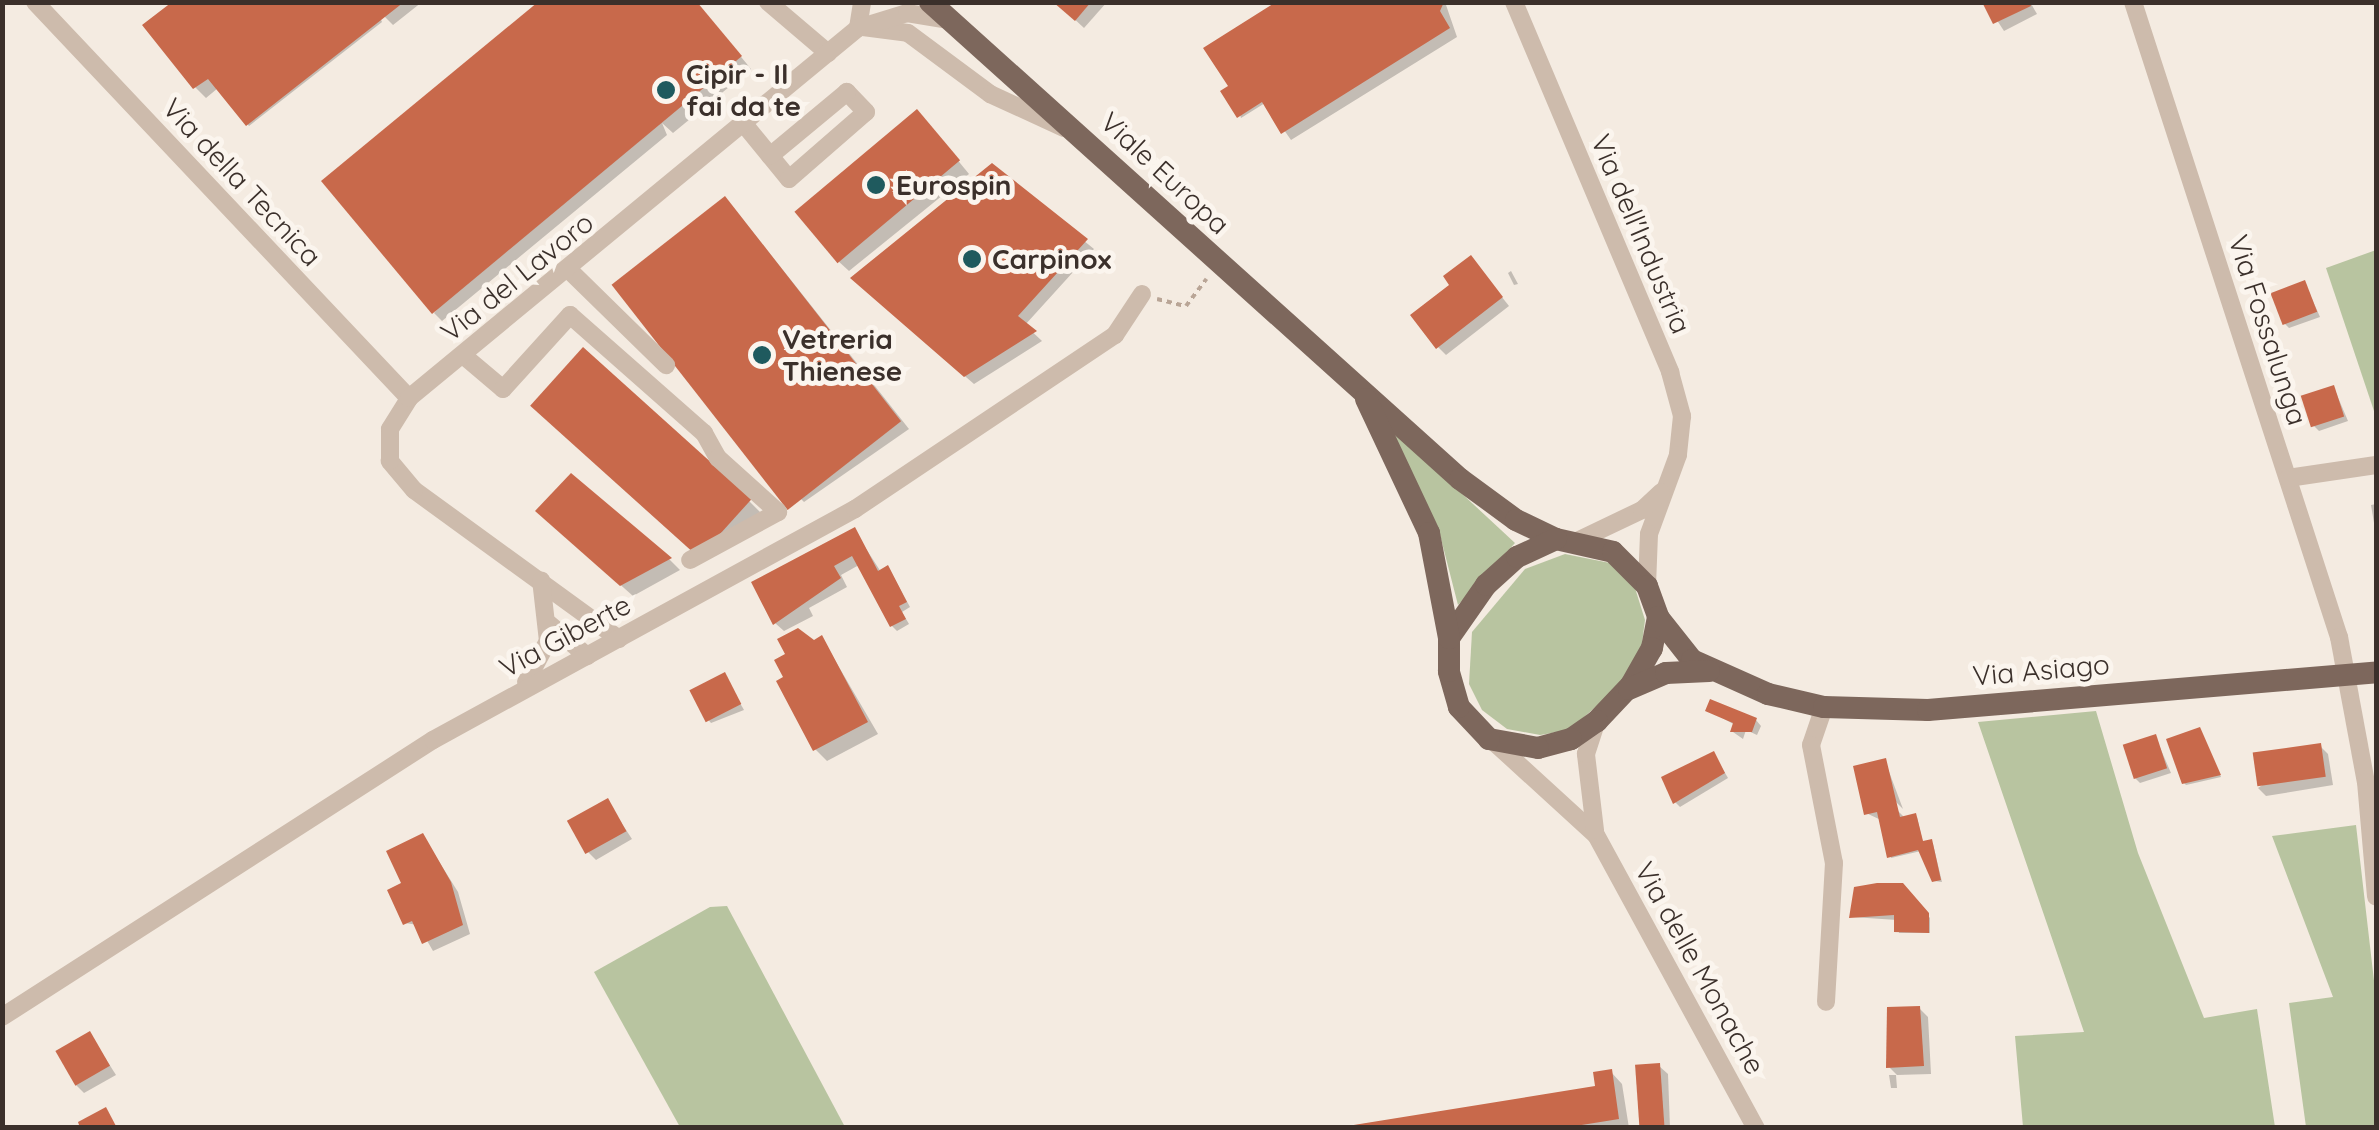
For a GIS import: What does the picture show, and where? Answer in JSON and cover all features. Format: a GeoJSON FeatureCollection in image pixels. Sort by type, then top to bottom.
{"type":"FeatureCollection","features":[{"type":"Feature","properties":{"kind":"main road","name":"Viale Europa"},"geometry":{"type":"LineString","coordinates":[[930,2],[1460,479],[1516,520],[1568,539]]}},
{"type":"Feature","properties":{"kind":"main road"},"geometry":{"type":"LineString","coordinates":[[1360,387],[1430,533],[1449,638],[1449,671],[1459,707],[1490,738],[1538,748],[1571,739],[1597,721],[1646,662],[1658,617]]}},
{"type":"Feature","properties":{"kind":"main road"},"geometry":{"type":"LineString","coordinates":[[1449,638],[1486,585],[1517,557],[1568,539],[1613,552],[1647,586],[1658,617],[1692,660],[1717,672]]}},
{"type":"Feature","properties":{"kind":"main road"},"geometry":{"type":"LineString","coordinates":[[1621,694],[1666,674],[1717,672]]}},
{"type":"Feature","properties":{"kind":"main road","name":"Via Asiago"},"geometry":{"type":"LineString","coordinates":[[1717,672],[1768,694],[1824,707],[1928,710],[2376,672]]}},
{"type":"Feature","properties":{"kind":"street","name":"Via della Tecnica"},"geometry":{"type":"LineString","coordinates":[[35,2],[409,398]]}},
{"type":"Feature","properties":{"kind":"street"},"geometry":{"type":"LineString","coordinates":[[768,2],[828,54]]}},
{"type":"Feature","properties":{"kind":"street"},"geometry":{"type":"LineString","coordinates":[[862,2],[858,28],[908,33],[990,94],[1082,136]]}},
{"type":"Feature","properties":{"kind":"street","name":"Via dell'Industria"},"geometry":{"type":"LineString","coordinates":[[1514,2],[1670,372],[1682,416],[1678,454],[1649,534],[1647,586]]}},
{"type":"Feature","properties":{"kind":"street","name":"Via Fossalunga"},"geometry":{"type":"LineString","coordinates":[[2133,2],[2348,674],[2376,897]]}},
{"type":"Feature","properties":{"kind":"street","name":"Via del Lavoro"},"geometry":{"type":"LineString","coordinates":[[619,639],[414,490],[390,461],[390,429],[409,398],[858,28],[907,13],[950,20]]}},
{"type":"Feature","properties":{"kind":"street"},"geometry":{"type":"LineString","coordinates":[[744,124],[770,156],[789,179],[866,112],[847,92],[770,156]]}},
{"type":"Feature","properties":{"kind":"street"},"geometry":{"type":"LineString","coordinates":[[568,270],[666,365]]}},
{"type":"Feature","properties":{"kind":"street","name":"Via Giberte"},"geometry":{"type":"LineString","coordinates":[[2,1017],[520,689],[856,508],[1114,335],[1142,294]]}},
{"type":"Feature","properties":{"kind":"street"},"geometry":{"type":"LineString","coordinates":[[464,356],[503,389],[570,315],[704,432],[718,458],[778,512],[690,560]]}},
{"type":"Feature","properties":{"kind":"street"},"geometry":{"type":"LineString","coordinates":[[2288,478],[2376,465]]}},
{"type":"Feature","properties":{"kind":"street"},"geometry":{"type":"LineString","coordinates":[[1568,539],[1642,510],[1662,492]]}},
{"type":"Feature","properties":{"kind":"street"},"geometry":{"type":"LineString","coordinates":[[520,689],[542,662],[549,624],[541,580]]}},
{"type":"Feature","properties":{"kind":"street"},"geometry":{"type":"LineString","coordinates":[[582,611],[590,630],[587,656]]}},
{"type":"Feature","properties":{"kind":"street"},"geometry":{"type":"LineString","coordinates":[[549,624],[587,656]]}},
{"type":"Feature","properties":{"kind":"street"},"geometry":{"type":"LineString","coordinates":[[1824,707],[1811,746],[1834,863],[1826,1002]]}},
{"type":"Feature","properties":{"kind":"street"},"geometry":{"type":"LineString","coordinates":[[1596,835],[1586,754],[1597,721]]}},
{"type":"Feature","properties":{"kind":"street"},"geometry":{"type":"LineString","coordinates":[[1490,738],[1596,835]]}},
{"type":"Feature","properties":{"kind":"street","name":"Via delle Monache"},"geometry":{"type":"LineString","coordinates":[[1596,835],[1756,1128]]}},
{"type":"Feature","properties":{"kind":"path"},"geometry":{"type":"LineString","coordinates":[[1142,294],[1186,306],[1222,267]]}},
{"type":"Feature","properties":{"kind":"green space"},"geometry":{"type":"Polygon","coordinates":[[[2376,250],[2376,417],[2326,268],[2376,250]]]}},
{"type":"Feature","properties":{"kind":"green space"},"geometry":{"type":"Polygon","coordinates":[[[1374,412],[1515,543],[1458,605],[1438,527],[1374,412]]]}},
{"type":"Feature","properties":{"kind":"green space"},"geometry":{"type":"Polygon","coordinates":[[[1565,554],[1615,564],[1635,588],[1645,620],[1641,651],[1621,685],[1569,730],[1540,735],[1507,729],[1482,710],[1469,684],[1472,632],[1525,569],[1565,554]]]}},
{"type":"Feature","properties":{"kind":"green space"},"geometry":{"type":"Polygon","coordinates":[[[2096,711],[2138,853],[2204,1018],[2257,1009],[2275,1127],[2023,1127],[2015,1036],[2084,1032],[1978,722],[2096,711]]]}},
{"type":"Feature","properties":{"kind":"green space"},"geometry":{"type":"Polygon","coordinates":[[[2356,825],[2376,998],[2376,1127],[2306,1127],[2289,1003],[2333,997],[2272,836],[2356,825]]]}},
{"type":"Feature","properties":{"kind":"green space"},"geometry":{"type":"Polygon","coordinates":[[[727,906],[845,1127],[680,1127],[594,972],[710,907],[727,906]]]}},
{"type":"Feature","properties":{"kind":"building"},"geometry":{"type":"Polygon","coordinates":[[[172,2],[404,2],[246,126],[208,79],[193,89],[142,25],[172,2]]]}},
{"type":"Feature","properties":{"kind":"building"},"geometry":{"type":"Polygon","coordinates":[[[538,2],[697,2],[742,56],[432,314],[321,181],[538,2]]]}},
{"type":"Feature","properties":{"kind":"building"},"geometry":{"type":"Polygon","coordinates":[[[1053,2],[1091,2],[1075,21],[1053,2]]]}},
{"type":"Feature","properties":{"kind":"building"},"geometry":{"type":"Polygon","coordinates":[[[1276,2],[1444,2],[1440,11],[1450,28],[1281,134],[1262,102],[1237,118],[1220,91],[1228,86],[1203,48],[1276,2]]]}},
{"type":"Feature","properties":{"kind":"building"},"geometry":{"type":"Polygon","coordinates":[[[1982,2],[2029,2],[2031,6],[1993,24],[1982,2]]]}},
{"type":"Feature","properties":{"kind":"building","name":"Eurospin"},"geometry":{"type":"Polygon","coordinates":[[[917,109],[960,160],[837,263],[794,212],[917,109]]]}},
{"type":"Feature","properties":{"kind":"building","name":"Carpinox"},"geometry":{"type":"Polygon","coordinates":[[[992,163],[1088,239],[1018,316],[1037,331],[964,377],[850,278],[992,163]]]}},
{"type":"Feature","properties":{"kind":"building","name":"Vetreria Thienese"},"geometry":{"type":"Polygon","coordinates":[[[725,196],[901,421],[788,510],[612,285],[725,196]]]}},
{"type":"Feature","properties":{"kind":"building"},"geometry":{"type":"Polygon","coordinates":[[[1471,255],[1503,297],[1436,349],[1410,315],[1449,285],[1443,276],[1471,255]]]}},
{"type":"Feature","properties":{"kind":"building"},"geometry":{"type":"Polygon","coordinates":[[[2305,280],[2317,312],[2283,325],[2270,293],[2305,280]]]}},
{"type":"Feature","properties":{"kind":"building"},"geometry":{"type":"Polygon","coordinates":[[[583,347],[752,499],[699,558],[530,406],[583,347]]]}},
{"type":"Feature","properties":{"kind":"building"},"geometry":{"type":"Polygon","coordinates":[[[2334,385],[2344,416],[2311,427],[2301,396],[2334,385]]]}},
{"type":"Feature","properties":{"kind":"building"},"geometry":{"type":"Polygon","coordinates":[[[571,473],[672,558],[620,586],[535,511],[571,473]]]}},
{"type":"Feature","properties":{"kind":"building"},"geometry":{"type":"Polygon","coordinates":[[[855,527],[878,571],[888,565],[907,602],[899,606],[906,619],[890,627],[852,556],[834,566],[841,578],[773,625],[751,582],[855,527]]]}},
{"type":"Feature","properties":{"kind":"building"},"geometry":{"type":"Polygon","coordinates":[[[798,628],[814,640],[822,635],[868,722],[813,751],[776,681],[783,677],[774,660],[785,654],[777,639],[798,628]]]}},
{"type":"Feature","properties":{"kind":"building"},"geometry":{"type":"Polygon","coordinates":[[[725,672],[741,704],[706,722],[689,690],[725,672]]]}},
{"type":"Feature","properties":{"kind":"building"},"geometry":{"type":"Polygon","coordinates":[[[1710,699],[1757,718],[1752,732],[1730,732],[1733,723],[1705,711],[1710,699]]]}},
{"type":"Feature","properties":{"kind":"building"},"geometry":{"type":"Polygon","coordinates":[[[2200,727],[2221,775],[2182,784],[2166,739],[2200,727]]]}},
{"type":"Feature","properties":{"kind":"building"},"geometry":{"type":"Polygon","coordinates":[[[2156,734],[2167,768],[2134,779],[2123,745],[2156,734]]]}},
{"type":"Feature","properties":{"kind":"building"},"geometry":{"type":"Polygon","coordinates":[[[2321,743],[2326,777],[2257,786],[2253,753],[2321,743]]]}},
{"type":"Feature","properties":{"kind":"building"},"geometry":{"type":"Polygon","coordinates":[[[1714,751],[1725,773],[1673,804],[1661,777],[1714,751]]]}},
{"type":"Feature","properties":{"kind":"building"},"geometry":{"type":"Polygon","coordinates":[[[1886,758],[1900,817],[1916,813],[1923,841],[1932,839],[1941,880],[1932,882],[1918,850],[1887,858],[1877,812],[1864,815],[1853,766],[1886,758]]]}},
{"type":"Feature","properties":{"kind":"building"},"geometry":{"type":"Polygon","coordinates":[[[608,798],[626,831],[585,854],[567,821],[608,798]]]}},
{"type":"Feature","properties":{"kind":"building"},"geometry":{"type":"Polygon","coordinates":[[[423,833],[451,882],[463,925],[422,944],[412,921],[403,925],[387,890],[401,883],[386,851],[423,833]]]}},
{"type":"Feature","properties":{"kind":"building"},"geometry":{"type":"Polygon","coordinates":[[[1903,883],[1929,913],[1929,933],[1894,932],[1894,915],[1849,918],[1854,887],[1903,883]]]}},
{"type":"Feature","properties":{"kind":"building"},"geometry":{"type":"Polygon","coordinates":[[[1920,1006],[1924,1066],[1886,1068],[1887,1007],[1920,1006]]]}},
{"type":"Feature","properties":{"kind":"building"},"geometry":{"type":"Polygon","coordinates":[[[90,1031],[110,1066],[75,1086],[55,1051],[90,1031]]]}},
{"type":"Feature","properties":{"kind":"building"},"geometry":{"type":"Polygon","coordinates":[[[1660,1063],[1665,1128],[1639,1128],[1635,1065],[1660,1063]]]}},
{"type":"Feature","properties":{"kind":"building"},"geometry":{"type":"Polygon","coordinates":[[[1612,1069],[1619,1119],[1563,1128],[1335,1128],[1595,1086],[1593,1072],[1612,1069]]]}},
{"type":"Feature","properties":{"kind":"building"},"geometry":{"type":"Polygon","coordinates":[[[106,1107],[117,1128],[80,1128],[78,1122],[106,1107]]]}},
{"type":"Feature","properties":{"kind":"place","name":"Cipir - Il fai da te"},"geometry":{"type":"Point","coordinates":[666,90]}},
{"type":"Feature","properties":{"kind":"place","name":"Eurospin"},"geometry":{"type":"Point","coordinates":[876,185]}},
{"type":"Feature","properties":{"kind":"place","name":"Carpinox"},"geometry":{"type":"Point","coordinates":[972,259]}},
{"type":"Feature","properties":{"kind":"place","name":"Vetreria Thienese"},"geometry":{"type":"Point","coordinates":[762,355]}}]}
